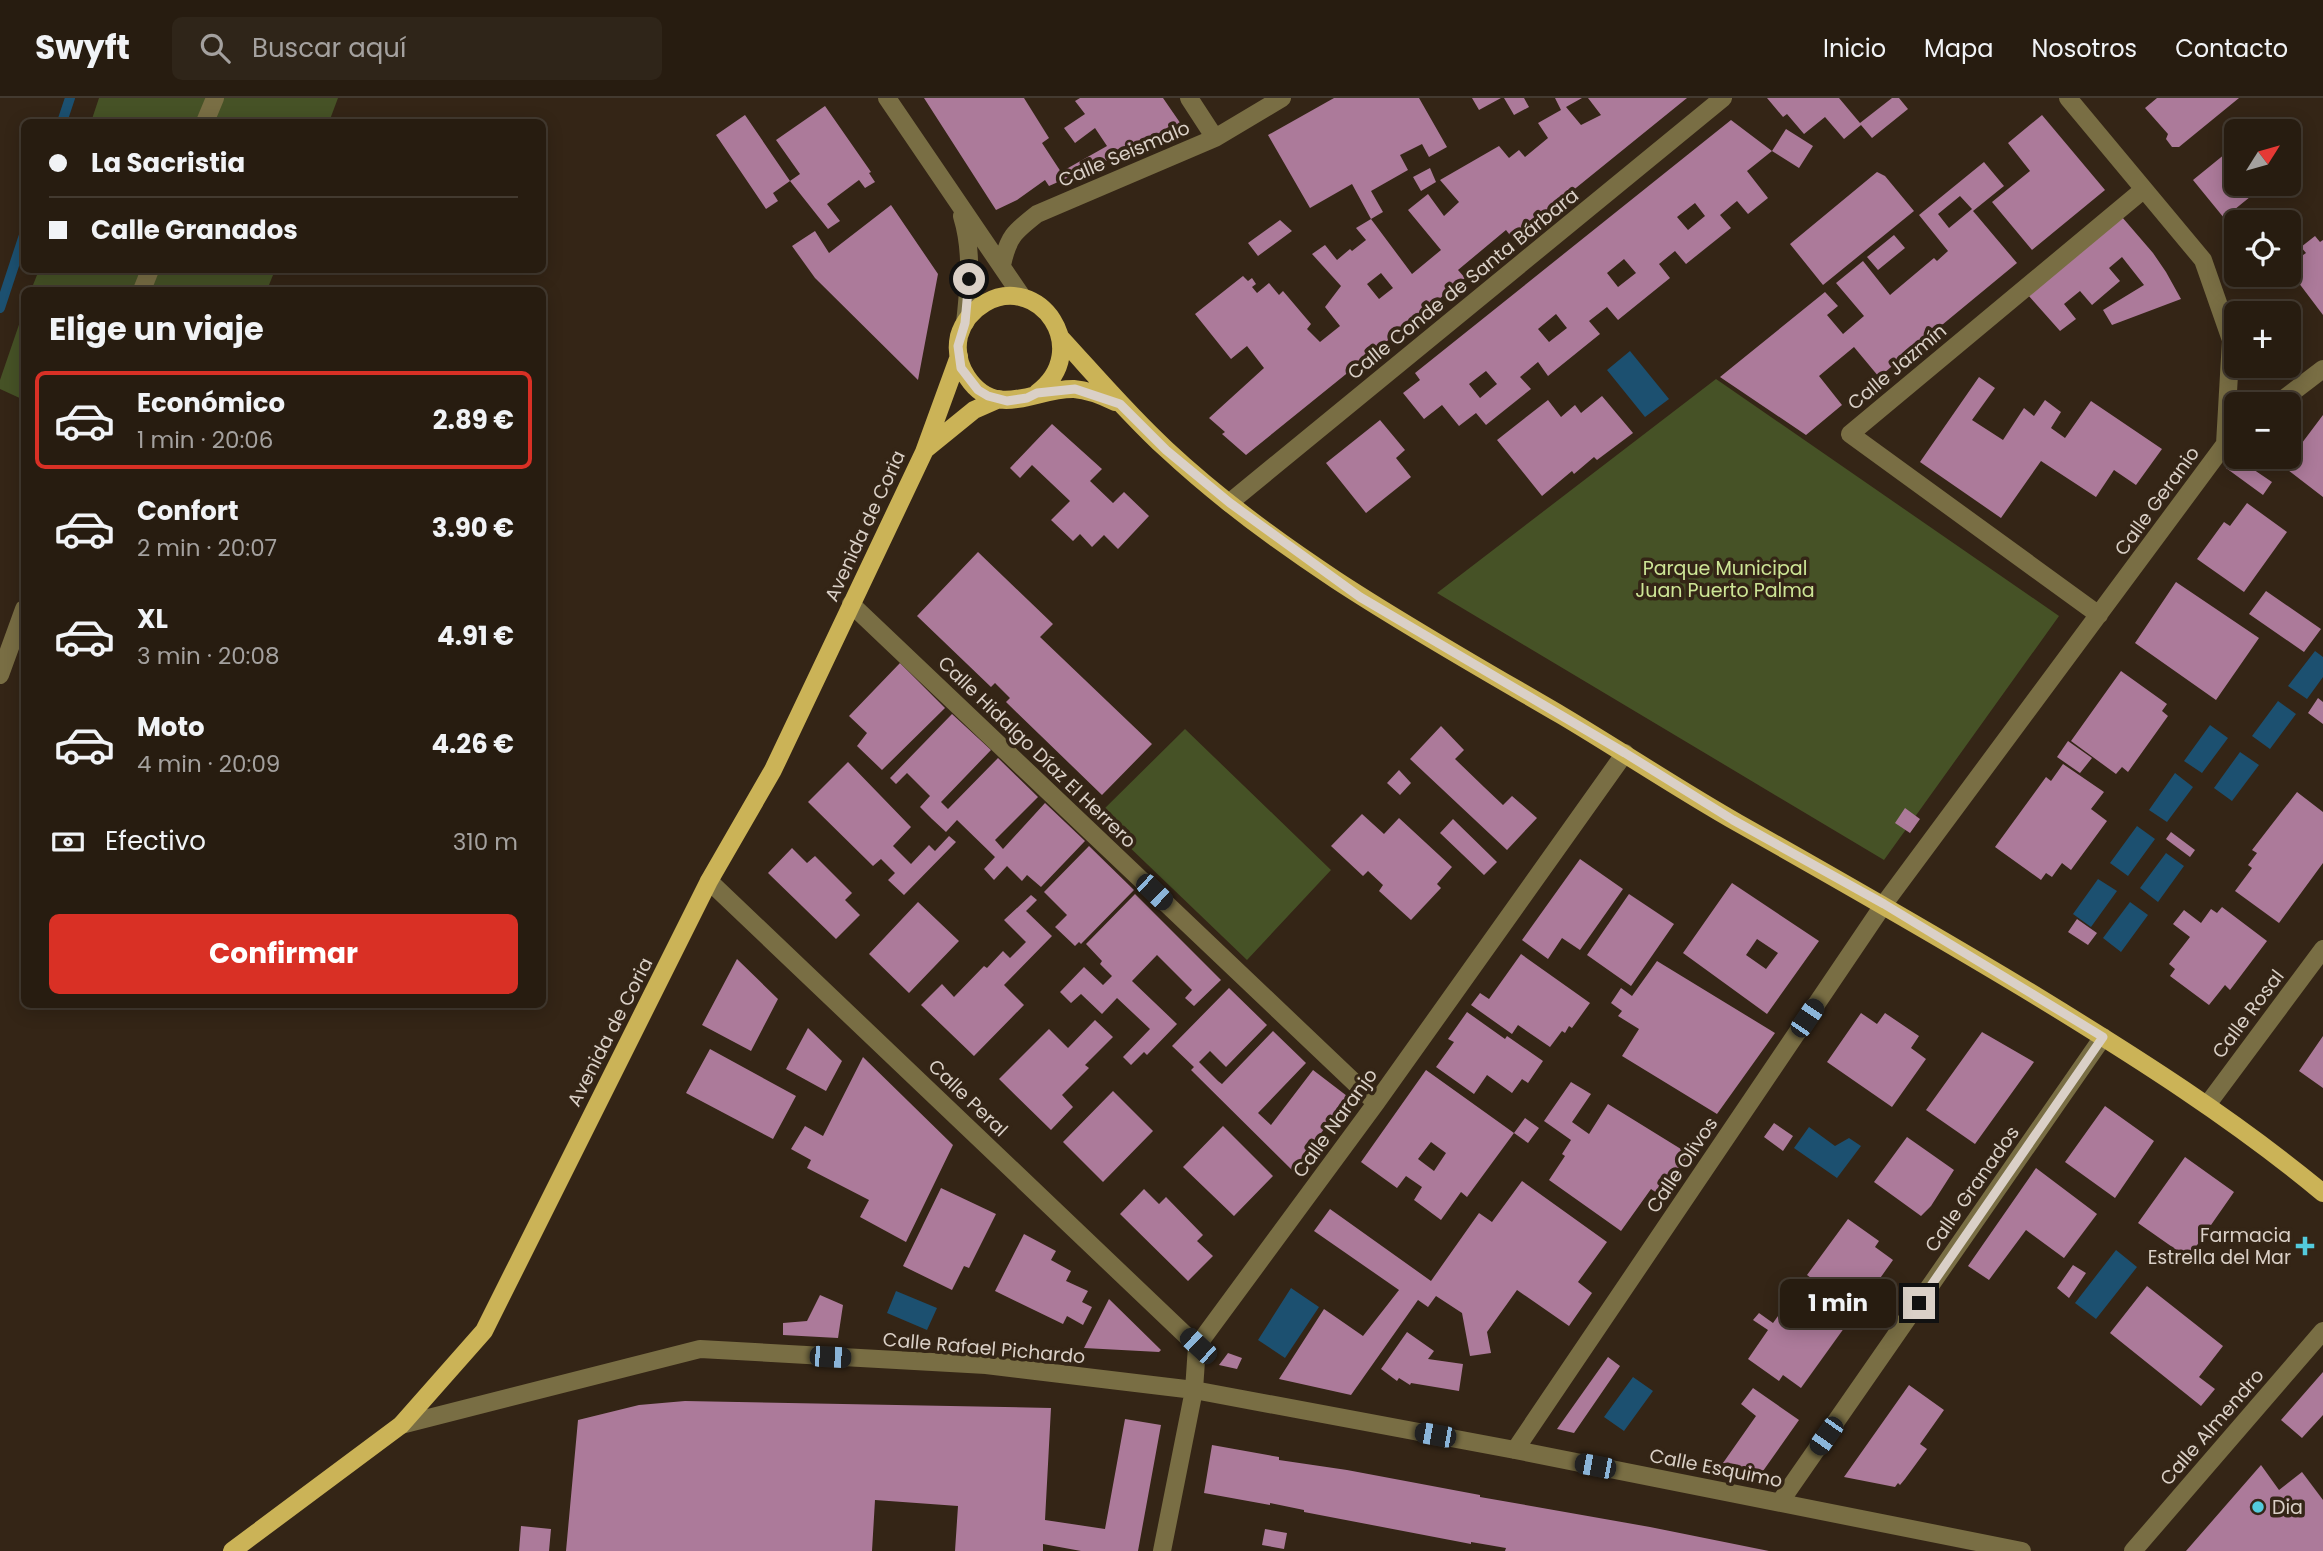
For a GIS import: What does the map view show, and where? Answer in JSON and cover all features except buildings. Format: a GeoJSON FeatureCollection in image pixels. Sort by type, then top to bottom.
{"type":"FeatureCollection","features":[{"type":"Feature","properties":{"kind":"main road"},"geometry":{"type":"LineString","coordinates":[[1037,393],[1051,381],[1060,364],[1060,337],[1057,327],[1043,309],[1023,298],[1006,297],[989,301],[977,308],[960,334],[959,356],[961,368],[978,390],[999,400],[1016,400],[1037,393],[1075,389],[1120,404]]}},
{"type":"Feature","properties":{"kind":"main road"},"geometry":{"type":"LineString","coordinates":[[1060,337],[1166,450],[1230,503],[1360,597],[1733,820],[1884,904],[2103,1037],[2207,1105],[2323,1193]]}},
{"type":"Feature","properties":{"kind":"main road","name":"Avenida de Coria"},"geometry":{"type":"LineString","coordinates":[[232,1551],[401,1425],[484,1331],[709,881],[773,770],[923,452],[959,356]]}},
{"type":"Feature","properties":{"kind":"main road","name":"Avenida de Coria"},"geometry":{"type":"LineString","coordinates":[[923,452],[974,410],[999,400]]}},
{"type":"Feature","properties":{"kind":"street"},"geometry":{"type":"LineString","coordinates":[[206,119],[215,98]]}},
{"type":"Feature","properties":{"kind":"street"},"geometry":{"type":"LineString","coordinates":[[887,98],[1023,298]]}},
{"type":"Feature","properties":{"kind":"street"},"geometry":{"type":"LineString","coordinates":[[1189,98],[1215,138]]}},
{"type":"Feature","properties":{"kind":"street","name":"Calle Seismalo"},"geometry":{"type":"LineString","coordinates":[[1002,265],[1007,243],[1023,224],[1037,214],[1215,138],[1282,98]]}},
{"type":"Feature","properties":{"kind":"street","name":"Calle Conde de Santa Bárbara"},"geometry":{"type":"LineString","coordinates":[[1230,503],[1723,98]]}},
{"type":"Feature","properties":{"kind":"street","name":"Calle Geranio"},"geometry":{"type":"LineString","coordinates":[[2068,98],[2203,260],[2231,340],[2231,392]]}},
{"type":"Feature","properties":{"kind":"street","name":"Calle Jazmín"},"geometry":{"type":"LineString","coordinates":[[2099,615],[1850,434],[2143,190]]}},
{"type":"Feature","properties":{"kind":"street"},"geometry":{"type":"LineString","coordinates":[[958,203],[968,237],[970,262],[965,323]]}},
{"type":"Feature","properties":{"kind":"street"},"geometry":{"type":"LineString","coordinates":[[2293,392],[2323,369]]}},
{"type":"Feature","properties":{"kind":"street","name":"Calle Geranio"},"geometry":{"type":"LineString","coordinates":[[1884,904],[2224,449]]}},
{"type":"Feature","properties":{"kind":"street","name":"Calle Hidalgo Díaz El Herrero"},"geometry":{"type":"LineString","coordinates":[[851,604],[1376,1103]]}},
{"type":"Feature","properties":{"kind":"street"},"geometry":{"type":"LineString","coordinates":[[0,675],[21,617]]}},
{"type":"Feature","properties":{"kind":"street","name":"Calle Naranjo"},"geometry":{"type":"LineString","coordinates":[[1198,1346],[1376,1103],[1625,753]]}},
{"type":"Feature","properties":{"kind":"street","name":"Calle Peral"},"geometry":{"type":"LineString","coordinates":[[709,881],[1198,1346]]}},
{"type":"Feature","properties":{"kind":"street","name":"Calle Olivos"},"geometry":{"type":"LineString","coordinates":[[1516,1450],[1884,904]]}},
{"type":"Feature","properties":{"kind":"street","name":"Calle Rosal"},"geometry":{"type":"LineString","coordinates":[[2207,1105],[2323,948]]}},
{"type":"Feature","properties":{"kind":"street","name":"Calle Granados"},"geometry":{"type":"LineString","coordinates":[[1780,1502],[2103,1037]]}},
{"type":"Feature","properties":{"kind":"street","name":"Calle Almendro"},"geometry":{"type":"LineString","coordinates":[[2133,1551],[2323,1331]]}},
{"type":"Feature","properties":{"kind":"street"},"geometry":{"type":"LineString","coordinates":[[1162,1551],[1194,1390],[1198,1346]]}},
{"type":"Feature","properties":{"kind":"street","name":"Calle Rafael Pichardo"},"geometry":{"type":"LineString","coordinates":[[401,1425],[700,1349],[986,1365],[1194,1390]]}},
{"type":"Feature","properties":{"kind":"street","name":"Calle Esquimo"},"geometry":{"type":"LineString","coordinates":[[1194,1390],[1516,1450],[2022,1551]]}},
{"type":"Feature","properties":{"kind":"green space"},"geometry":{"type":"Polygon","coordinates":[[[99,98],[338,98],[330,119],[92,119],[99,98]]]}},
{"type":"Feature","properties":{"kind":"green space"},"geometry":{"type":"Polygon","coordinates":[[[38,273],[274,273],[268,287],[32,287],[38,273]]]}},
{"type":"Feature","properties":{"kind":"green space"},"geometry":{"type":"Polygon","coordinates":[[[21,319],[21,399],[0,389],[0,380],[21,319]]]}},
{"type":"Feature","properties":{"kind":"green space","name":"Parque Municipal Juan Puerto Palma"},"geometry":{"type":"Polygon","coordinates":[[[1716,379],[2059,616],[1884,860],[1437,593],[1716,379]]]}},
{"type":"Feature","properties":{"kind":"green space"},"geometry":{"type":"Polygon","coordinates":[[[1185,729],[1331,870],[1247,960],[1097,816],[1185,729]]]}},
{"type":"Feature","properties":{"kind":"water"},"geometry":{"type":"Polygon","coordinates":[[[1630,351],[1669,399],[1645,417],[1607,370],[1630,351]]]}},
{"type":"Feature","properties":{"kind":"water"},"geometry":{"type":"Polygon","coordinates":[[[2315,651],[2323,657],[2323,677],[2307,699],[2288,686],[2315,651]]]}},
{"type":"Feature","properties":{"kind":"water"},"geometry":{"type":"Polygon","coordinates":[[[2278,701],[2296,714],[2270,749],[2252,736],[2278,701]]]}},
{"type":"Feature","properties":{"kind":"water"},"geometry":{"type":"Polygon","coordinates":[[[2210,725],[2228,738],[2202,773],[2184,761],[2210,725]]]}},
{"type":"Feature","properties":{"kind":"water"},"geometry":{"type":"Polygon","coordinates":[[[2240,752],[2259,765],[2232,801],[2214,788],[2240,752]]]}},
{"type":"Feature","properties":{"kind":"water"},"geometry":{"type":"Polygon","coordinates":[[[2175,773],[2193,787],[2167,822],[2149,810],[2175,773]]]}},
{"type":"Feature","properties":{"kind":"water"},"geometry":{"type":"Polygon","coordinates":[[[2137,826],[2155,839],[2128,876],[2110,863],[2137,826]]]}},
{"type":"Feature","properties":{"kind":"water"},"geometry":{"type":"Polygon","coordinates":[[[2166,853],[2184,866],[2158,902],[2140,888],[2166,853]]]}},
{"type":"Feature","properties":{"kind":"water"},"geometry":{"type":"Polygon","coordinates":[[[2098,879],[2117,891],[2091,927],[2073,914],[2098,879]]]}},
{"type":"Feature","properties":{"kind":"water"},"geometry":{"type":"Polygon","coordinates":[[[2130,902],[2148,915],[2121,952],[2103,938],[2130,902]]]}},
{"type":"Feature","properties":{"kind":"water"},"geometry":{"type":"Polygon","coordinates":[[[1809,1127],[1835,1146],[1849,1138],[1861,1146],[1837,1178],[1794,1148],[1809,1127]]]}},
{"type":"Feature","properties":{"kind":"water"},"geometry":{"type":"Polygon","coordinates":[[[2116,1250],[2137,1267],[2096,1319],[2075,1303],[2116,1250]]]}},
{"type":"Feature","properties":{"kind":"water"},"geometry":{"type":"Polygon","coordinates":[[[1291,1288],[1319,1307],[1285,1358],[1258,1340],[1291,1288]]]}},
{"type":"Feature","properties":{"kind":"water"},"geometry":{"type":"Polygon","coordinates":[[[896,1291],[937,1308],[927,1330],[887,1313],[896,1291]]]}},
{"type":"Feature","properties":{"kind":"water"},"geometry":{"type":"Polygon","coordinates":[[[1633,1377],[1653,1391],[1624,1431],[1604,1417],[1633,1377]]]}},
{"type":"Feature","properties":{"kind":"waterway"},"geometry":{"type":"LineString","coordinates":[[63,119],[70,98]]}},
{"type":"Feature","properties":{"kind":"waterway"},"geometry":{"type":"LineString","coordinates":[[0,308],[21,244]]}},
{"type":"Feature","properties":{"kind":"place","name":"Farmacia Estrella del Mar"},"geometry":{"type":"Point","coordinates":[2305,1246]}},
{"type":"Feature","properties":{"kind":"place","name":"Dia"},"geometry":{"type":"Point","coordinates":[2258,1507]}},
{"type":"Feature","properties":{"kind":"route"},"geometry":{"type":"LineString","coordinates":[[969,279],[965,323],[958,346],[961,368],[978,390],[1007,401],[1027,398],[1037,393],[1075,389],[1100,395],[1120,404],[1166,450],[1230,503],[1360,597],[1733,820],[1884,904],[2103,1037],[1919,1303]]}}]}
